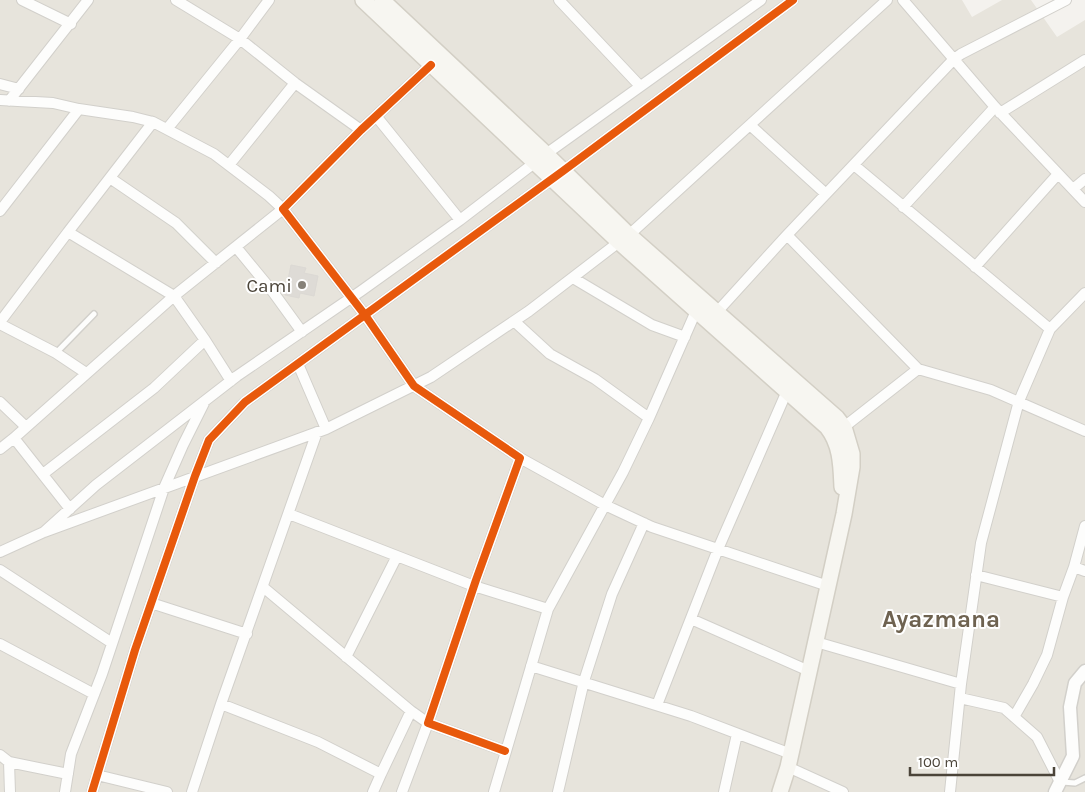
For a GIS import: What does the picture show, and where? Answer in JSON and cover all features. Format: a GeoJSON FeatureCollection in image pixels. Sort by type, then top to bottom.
{"type":"FeatureCollection","features":[{"type":"Feature","properties":{"kind":"main road"},"geometry":{"type":"LineString","coordinates":[[363,0],[431,65],[540,158]]}},
{"type":"Feature","properties":{"kind":"main road"},"geometry":{"type":"LineString","coordinates":[[382,0],[557,175],[700,306],[787,391],[827,427],[835,436],[840,456],[844,514]]}},
{"type":"Feature","properties":{"kind":"main road"},"geometry":{"type":"LineString","coordinates":[[700,306],[717,312],[837,418],[844,427],[852,454],[852,467],[844,514],[790,760],[780,792]]}},
{"type":"Feature","properties":{"kind":"street"},"geometry":{"type":"LineString","coordinates":[[22,0],[71,24]]}},
{"type":"Feature","properties":{"kind":"street"},"geometry":{"type":"LineString","coordinates":[[5,100],[19,88],[88,0]]}},
{"type":"Feature","properties":{"kind":"street"},"geometry":{"type":"LineString","coordinates":[[176,0],[188,3],[240,39],[295,83],[361,130]]}},
{"type":"Feature","properties":{"kind":"street"},"geometry":{"type":"LineString","coordinates":[[166,129],[240,39],[269,0]]}},
{"type":"Feature","properties":{"kind":"street"},"geometry":{"type":"LineString","coordinates":[[576,0],[563,3],[640,86]]}},
{"type":"Feature","properties":{"kind":"street"},"geometry":{"type":"LineString","coordinates":[[44,532],[96,484],[231,381],[460,220],[540,158],[761,0]]}},
{"type":"Feature","properties":{"kind":"street"},"geometry":{"type":"LineString","coordinates":[[92,792],[134,650],[195,476],[210,440],[245,402],[557,175],[793,0]]}},
{"type":"Feature","properties":{"kind":"street"},"geometry":{"type":"LineString","coordinates":[[0,552],[44,532],[322,431],[431,377],[514,322],[624,238],[887,0]]}},
{"type":"Feature","properties":{"kind":"street"},"geometry":{"type":"LineString","coordinates":[[903,0],[998,110],[1085,202]]}},
{"type":"Feature","properties":{"kind":"street"},"geometry":{"type":"LineString","coordinates":[[717,312],[787,235],[954,59],[1066,0]]}},
{"type":"Feature","properties":{"kind":"street"},"geometry":{"type":"LineString","coordinates":[[903,207],[998,110],[1085,60]]}},
{"type":"Feature","properties":{"kind":"street"},"geometry":{"type":"LineString","coordinates":[[0,449],[174,296],[284,210],[361,130],[431,65]]}},
{"type":"Feature","properties":{"kind":"street"},"geometry":{"type":"LineString","coordinates":[[228,165],[295,83]]}},
{"type":"Feature","properties":{"kind":"street"},"geometry":{"type":"LineString","coordinates":[[0,84],[19,88]]}},
{"type":"Feature","properties":{"kind":"street"},"geometry":{"type":"LineString","coordinates":[[5,100],[53,103],[153,122],[214,154],[269,196],[284,210],[365,315],[414,386],[520,458],[605,505],[644,523],[828,586]]}},
{"type":"Feature","properties":{"kind":"street"},"geometry":{"type":"LineString","coordinates":[[0,211],[79,109]]}},
{"type":"Feature","properties":{"kind":"street"},"geometry":{"type":"LineString","coordinates":[[376,116],[460,220]]}},
{"type":"Feature","properties":{"kind":"street"},"geometry":{"type":"LineString","coordinates":[[86,373],[56,353],[0,323],[153,122]]}},
{"type":"Feature","properties":{"kind":"street"},"geometry":{"type":"LineString","coordinates":[[750,125],[826,194]]}},
{"type":"Feature","properties":{"kind":"street"},"geometry":{"type":"LineString","coordinates":[[854,165],[1050,329]]}},
{"type":"Feature","properties":{"kind":"street"},"geometry":{"type":"LineString","coordinates":[[975,267],[1058,174]]}},
{"type":"Feature","properties":{"kind":"street"},"geometry":{"type":"LineString","coordinates":[[110,178],[176,223],[216,263]]}},
{"type":"Feature","properties":{"kind":"street"},"geometry":{"type":"LineString","coordinates":[[1073,188],[1085,179]]}},
{"type":"Feature","properties":{"kind":"street"},"geometry":{"type":"LineString","coordinates":[[68,232],[174,296],[231,381]]}},
{"type":"Feature","properties":{"kind":"street"},"geometry":{"type":"LineString","coordinates":[[787,235],[918,370],[991,390],[1085,431]]}},
{"type":"Feature","properties":{"kind":"street"},"geometry":{"type":"LineString","coordinates":[[236,247],[273,292],[302,332]]}},
{"type":"Feature","properties":{"kind":"street"},"geometry":{"type":"LineString","coordinates":[[573,278],[652,326],[684,337]]}},
{"type":"Feature","properties":{"kind":"street"},"geometry":{"type":"LineString","coordinates":[[950,792],[961,684],[981,543],[1019,401],[1050,329],[1085,293]]}},
{"type":"Feature","properties":{"kind":"street"},"geometry":{"type":"LineString","coordinates":[[494,792],[548,609],[623,472],[700,306]]}},
{"type":"Feature","properties":{"kind":"street"},"geometry":{"type":"LineString","coordinates":[[514,322],[550,354],[596,379],[649,418]]}},
{"type":"Feature","properties":{"kind":"street"},"geometry":{"type":"LineString","coordinates":[[43,474],[154,388],[205,340]]}},
{"type":"Feature","properties":{"kind":"street"},"geometry":{"type":"LineString","coordinates":[[192,792],[221,704],[289,514],[322,431],[298,364]]}},
{"type":"Feature","properties":{"kind":"street"},"geometry":{"type":"LineString","coordinates":[[844,427],[918,370]]}},
{"type":"Feature","properties":{"kind":"street"},"geometry":{"type":"LineString","coordinates":[[657,705],[718,549],[787,391]]}},
{"type":"Feature","properties":{"kind":"street"},"geometry":{"type":"LineString","coordinates":[[65,792],[71,754],[112,643],[164,488],[206,400]]}},
{"type":"Feature","properties":{"kind":"street"},"geometry":{"type":"LineString","coordinates":[[0,402],[26,427]]}},
{"type":"Feature","properties":{"kind":"street"},"geometry":{"type":"LineString","coordinates":[[14,438],[70,509]]}},
{"type":"Feature","properties":{"kind":"street"},"geometry":{"type":"LineString","coordinates":[[402,792],[428,723],[520,458]]}},
{"type":"Feature","properties":{"kind":"street"},"geometry":{"type":"LineString","coordinates":[[289,514],[474,586],[548,609]]}},
{"type":"Feature","properties":{"kind":"street"},"geometry":{"type":"LineString","coordinates":[[558,792],[584,682],[612,594],[644,523]]}},
{"type":"Feature","properties":{"kind":"street"},"geometry":{"type":"LineString","coordinates":[[1014,717],[1047,655],[1085,526]]}},
{"type":"Feature","properties":{"kind":"street"},"geometry":{"type":"LineString","coordinates":[[346,657],[397,556]]}},
{"type":"Feature","properties":{"kind":"street"},"geometry":{"type":"LineString","coordinates":[[1074,567],[1085,571]]}},
{"type":"Feature","properties":{"kind":"street"},"geometry":{"type":"LineString","coordinates":[[0,570],[112,643]]}},
{"type":"Feature","properties":{"kind":"street"},"geometry":{"type":"LineString","coordinates":[[976,575],[1064,597]]}},
{"type":"Feature","properties":{"kind":"street"},"geometry":{"type":"LineString","coordinates":[[263,588],[428,723],[505,752]]}},
{"type":"Feature","properties":{"kind":"street"},"geometry":{"type":"LineString","coordinates":[[151,603],[247,634]]}},
{"type":"Feature","properties":{"kind":"street"},"geometry":{"type":"LineString","coordinates":[[691,619],[809,671]]}},
{"type":"Feature","properties":{"kind":"street"},"geometry":{"type":"LineString","coordinates":[[816,642],[961,684]]}},
{"type":"Feature","properties":{"kind":"street"},"geometry":{"type":"LineString","coordinates":[[0,644],[94,694]]}},
{"type":"Feature","properties":{"kind":"street"},"geometry":{"type":"LineString","coordinates":[[530,666],[691,716],[737,734],[790,760],[843,792]]}},
{"type":"Feature","properties":{"kind":"street"},"geometry":{"type":"LineString","coordinates":[[1058,787],[1072,756],[1070,707],[1075,683],[1085,671]]}},
{"type":"Feature","properties":{"kind":"street"},"geometry":{"type":"LineString","coordinates":[[960,698],[1004,708],[1037,737],[1058,787]]}},
{"type":"Feature","properties":{"kind":"street"},"geometry":{"type":"LineString","coordinates":[[221,704],[318,742],[380,774]]}},
{"type":"Feature","properties":{"kind":"street"},"geometry":{"type":"LineString","coordinates":[[373,792],[411,711]]}},
{"type":"Feature","properties":{"kind":"street"},"geometry":{"type":"LineString","coordinates":[[724,792],[737,734]]}},
{"type":"Feature","properties":{"kind":"street"},"geometry":{"type":"LineString","coordinates":[[0,755],[9,762],[68,774]]}},
{"type":"Feature","properties":{"kind":"street"},"geometry":{"type":"LineString","coordinates":[[9,762],[10,792]]}},
{"type":"Feature","properties":{"kind":"street"},"geometry":{"type":"LineString","coordinates":[[97,775],[168,792]]}},
{"type":"Feature","properties":{"kind":"lane"},"geometry":{"type":"LineString","coordinates":[[56,353],[94,314]]}},
{"type":"Feature","properties":{"kind":"lane"},"geometry":{"type":"LineString","coordinates":[[1058,787],[1075,783],[1085,778]]}},
{"type":"Feature","properties":{"kind":"shaded area"},"geometry":{"type":"Polygon","coordinates":[[[0,0],[962,0],[972,17],[1002,0],[1031,0],[1057,37],[1085,20],[1085,792],[0,792],[0,0]]]}},
{"type":"Feature","properties":{"kind":"building","name":"Cami"},"geometry":{"type":"Polygon","coordinates":[[[291,265],[306,268],[304,273],[318,276],[314,296],[300,293],[299,298],[285,295],[291,265]]]}},
{"type":"Feature","properties":{"kind":"cycle path"},"geometry":{"type":"LineString","coordinates":[[92,792],[135,650],[209,440],[245,402],[563,171],[793,0]]}},
{"type":"Feature","properties":{"kind":"cycle path"},"geometry":{"type":"LineString","coordinates":[[431,65],[361,130],[283,209],[365,315],[414,386],[520,458],[476,580],[428,723],[505,751]]}},
{"type":"Feature","properties":{"kind":"place","name":"Cami"},"geometry":{"type":"Point","coordinates":[302,285]}},
{"type":"Feature","properties":{"kind":"district","name":"Ayazmana"},"geometry":{"type":"Point","coordinates":[941,619]}}]}
